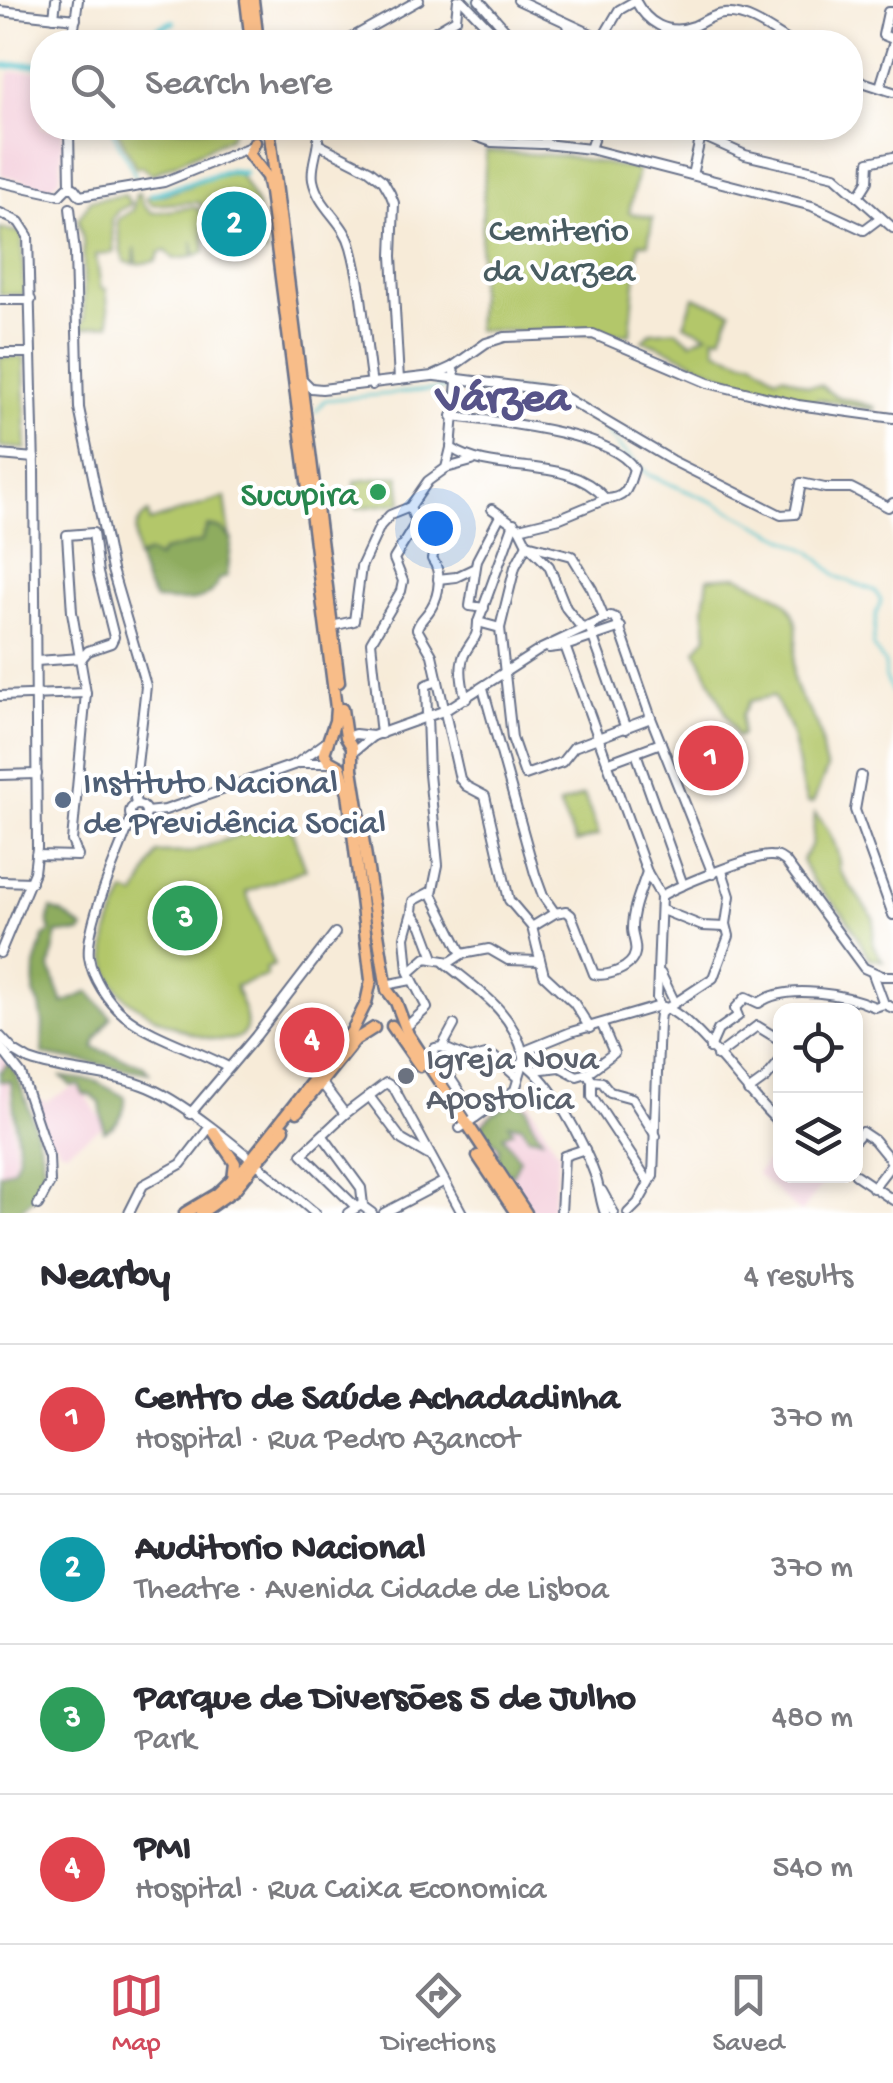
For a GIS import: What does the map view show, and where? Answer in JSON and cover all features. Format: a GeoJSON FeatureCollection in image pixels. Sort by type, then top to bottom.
{"type":"FeatureCollection","features":[{"type":"Feature","properties":{"kind":"main road"},"geometry":{"type":"LineString","coordinates":[[246,0],[250,30]]}},
{"type":"Feature","properties":{"kind":"main road"},"geometry":{"type":"LineString","coordinates":[[253,0],[257,30]]}},
{"type":"Feature","properties":{"kind":"main road"},"geometry":{"type":"LineString","coordinates":[[201,1213],[230,1194],[352,1030],[365,1005],[371,980],[348,794],[335,763],[326,757],[336,708],[270,192],[267,177],[248,154],[255,140]]}},
{"type":"Feature","properties":{"kind":"main road"},"geometry":{"type":"LineString","coordinates":[[270,140],[346,737],[352,754],[388,991],[398,1006],[404,1028],[516,1213]]}},
{"type":"Feature","properties":{"kind":"main road"},"geometry":{"type":"LineString","coordinates":[[253,145],[266,142],[271,152],[267,162],[255,164]]}},
{"type":"Feature","properties":{"kind":"main road"},"geometry":{"type":"LineString","coordinates":[[326,742],[334,735],[346,737]]}},
{"type":"Feature","properties":{"kind":"main road"},"geometry":{"type":"LineString","coordinates":[[335,763],[352,754]]}},
{"type":"Feature","properties":{"kind":"main road"},"geometry":{"type":"LineString","coordinates":[[365,1005],[388,991]]}},
{"type":"Feature","properties":{"kind":"main road"},"geometry":{"type":"LineString","coordinates":[[365,1005],[366,1020],[374,1028]]}},
{"type":"Feature","properties":{"kind":"main road"},"geometry":{"type":"LineString","coordinates":[[392,1026],[399,1015]]}},
{"type":"Feature","properties":{"kind":"main road"},"geometry":{"type":"LineString","coordinates":[[185,1213],[212,1198],[253,1163],[355,1040],[374,1028],[392,1026]]}},
{"type":"Feature","properties":{"kind":"main road"},"geometry":{"type":"LineString","coordinates":[[392,1026],[526,1213]]}},
{"type":"Feature","properties":{"kind":"main road"},"geometry":{"type":"LineString","coordinates":[[212,1130],[234,1163],[233,1180]]}},
{"type":"Feature","properties":{"kind":"street"},"geometry":{"type":"LineString","coordinates":[[54,17],[56,0]]}},
{"type":"Feature","properties":{"kind":"street"},"geometry":{"type":"LineString","coordinates":[[74,30],[78,0]]}},
{"type":"Feature","properties":{"kind":"street"},"geometry":{"type":"LineString","coordinates":[[365,30],[419,0]]}},
{"type":"Feature","properties":{"kind":"street"},"geometry":{"type":"LineString","coordinates":[[437,30],[456,19],[460,0]]}},
{"type":"Feature","properties":{"kind":"street"},"geometry":{"type":"LineString","coordinates":[[460,0],[490,30]]}},
{"type":"Feature","properties":{"kind":"street"},"geometry":{"type":"LineString","coordinates":[[479,0],[505,30]]}},
{"type":"Feature","properties":{"kind":"street"},"geometry":{"type":"LineString","coordinates":[[518,0],[579,30]]}},
{"type":"Feature","properties":{"kind":"street"},"geometry":{"type":"LineString","coordinates":[[609,30],[622,8],[635,0],[646,18]]}},
{"type":"Feature","properties":{"kind":"street"},"geometry":{"type":"LineString","coordinates":[[622,8],[674,30],[725,14],[742,16],[768,30]]}},
{"type":"Feature","properties":{"kind":"street"},"geometry":{"type":"LineString","coordinates":[[0,12],[76,19]]}},
{"type":"Feature","properties":{"kind":"street"},"geometry":{"type":"LineString","coordinates":[[880,87],[893,42],[883,35],[888,12],[893,12]]}},
{"type":"Feature","properties":{"kind":"street"},"geometry":{"type":"LineString","coordinates":[[568,25],[569,30]]}},
{"type":"Feature","properties":{"kind":"street"},"geometry":{"type":"LineString","coordinates":[[863,82],[893,92]]}},
{"type":"Feature","properties":{"kind":"street"},"geometry":{"type":"LineString","coordinates":[[68,140],[70,188],[80,196],[151,186],[253,145]]}},
{"type":"Feature","properties":{"kind":"street"},"geometry":{"type":"LineString","coordinates":[[319,140],[312,174],[322,202],[350,242],[372,385]]}},
{"type":"Feature","properties":{"kind":"street"},"geometry":{"type":"LineString","coordinates":[[487,140],[590,150],[812,206],[864,230],[880,218]]}},
{"type":"Feature","properties":{"kind":"street"},"geometry":{"type":"LineString","coordinates":[[590,150],[593,140]]}},
{"type":"Feature","properties":{"kind":"street"},"geometry":{"type":"LineString","coordinates":[[692,175],[700,140]]}},
{"type":"Feature","properties":{"kind":"street"},"geometry":{"type":"LineString","coordinates":[[712,140],[744,155],[830,174],[893,228]]}},
{"type":"Feature","properties":{"kind":"street"},"geometry":{"type":"LineString","coordinates":[[320,145],[383,180],[394,203],[392,256],[399,380]]}},
{"type":"Feature","properties":{"kind":"street"},"geometry":{"type":"LineString","coordinates":[[858,197],[868,181],[870,162],[893,157]]}},
{"type":"Feature","properties":{"kind":"street"},"geometry":{"type":"LineString","coordinates":[[221,161],[240,159],[255,164]]}},
{"type":"Feature","properties":{"kind":"street"},"geometry":{"type":"LineString","coordinates":[[0,182],[60,195],[70,188]]}},
{"type":"Feature","properties":{"kind":"street"},"geometry":{"type":"LineString","coordinates":[[60,195],[61,204],[70,208]]}},
{"type":"Feature","properties":{"kind":"street"},"geometry":{"type":"LineString","coordinates":[[70,208],[79,203],[80,196]]}},
{"type":"Feature","properties":{"kind":"street"},"geometry":{"type":"LineString","coordinates":[[70,208],[78,408],[112,570],[146,686],[134,791],[136,805]]}},
{"type":"Feature","properties":{"kind":"street"},"geometry":{"type":"LineString","coordinates":[[0,213],[16,220],[27,232],[37,695],[36,854],[31,882],[0,953]]}},
{"type":"Feature","properties":{"kind":"street"},"geometry":{"type":"LineString","coordinates":[[0,300],[31,300]]}},
{"type":"Feature","properties":{"kind":"street"},"geometry":{"type":"LineString","coordinates":[[432,376],[486,342],[505,337],[592,334],[708,383],[798,405],[893,418]]}},
{"type":"Feature","properties":{"kind":"street"},"geometry":{"type":"LineString","coordinates":[[0,353],[31,353]]}},
{"type":"Feature","properties":{"kind":"street"},"geometry":{"type":"LineString","coordinates":[[446,468],[456,380],[452,366]]}},
{"type":"Feature","properties":{"kind":"street"},"geometry":{"type":"LineString","coordinates":[[301,376],[309,387],[322,389],[432,376],[554,390],[671,460],[781,515],[795,514],[802,483],[851,488],[888,507],[893,503]]}},
{"type":"Feature","properties":{"kind":"street"},"geometry":{"type":"LineString","coordinates":[[304,401],[310,393],[322,389]]}},
{"type":"Feature","properties":{"kind":"street"},"geometry":{"type":"LineString","coordinates":[[452,416],[564,432],[628,459],[634,469],[627,492],[618,498],[560,518],[516,526]]}},
{"type":"Feature","properties":{"kind":"street"},"geometry":{"type":"LineString","coordinates":[[451,448],[472,461]]}},
{"type":"Feature","properties":{"kind":"street"},"geometry":{"type":"LineString","coordinates":[[0,455],[34,458]]}},
{"type":"Feature","properties":{"kind":"street"},"geometry":{"type":"LineString","coordinates":[[332,626],[354,621],[358,578],[384,520],[410,508],[422,488],[446,468],[472,461],[538,468],[567,474],[597,488],[606,499]]}},
{"type":"Feature","properties":{"kind":"street"},"geometry":{"type":"LineString","coordinates":[[377,735],[371,642],[401,591],[403,581],[394,559],[416,523],[410,508]]}},
{"type":"Feature","properties":{"kind":"street"},"geometry":{"type":"LineString","coordinates":[[484,608],[470,606],[475,568],[496,512],[516,526],[549,566],[566,608],[594,638],[626,728]]}},
{"type":"Feature","properties":{"kind":"street"},"geometry":{"type":"LineString","coordinates":[[441,525],[432,559],[438,579],[430,611],[417,629],[432,655],[460,778],[485,796],[509,900],[532,927],[544,975],[574,1004],[590,1028]]}},
{"type":"Feature","properties":{"kind":"street"},"geometry":{"type":"LineString","coordinates":[[466,699],[460,679],[466,651],[478,634],[478,622],[516,526]]}},
{"type":"Feature","properties":{"kind":"street"},"geometry":{"type":"LineString","coordinates":[[36,661],[82,658],[88,651],[113,640],[93,533],[67,535],[70,590],[82,658],[86,694],[72,840],[78,856],[36,854]]}},
{"type":"Feature","properties":{"kind":"street"},"geometry":{"type":"LineString","coordinates":[[527,544],[568,553],[576,561],[604,618]]}},
{"type":"Feature","properties":{"kind":"street"},"geometry":{"type":"LineString","coordinates":[[527,544],[515,567],[500,628],[512,738],[525,774],[562,762],[574,748],[651,718]]}},
{"type":"Feature","properties":{"kind":"street"},"geometry":{"type":"LineString","coordinates":[[549,566],[559,552]]}},
{"type":"Feature","properties":{"kind":"street"},"geometry":{"type":"LineString","coordinates":[[438,579],[452,578],[475,568]]}},
{"type":"Feature","properties":{"kind":"street"},"geometry":{"type":"LineString","coordinates":[[352,754],[377,735],[428,718],[466,699],[541,648],[604,618],[616,618],[661,743],[730,896],[728,936],[713,978],[666,1002],[533,1047],[524,1060],[515,1090],[462,1126]]}},
{"type":"Feature","properties":{"kind":"street"},"geometry":{"type":"LineString","coordinates":[[478,622],[500,628]]}},
{"type":"Feature","properties":{"kind":"street"},"geometry":{"type":"LineString","coordinates":[[541,648],[565,646],[621,627]]}},
{"type":"Feature","properties":{"kind":"street"},"geometry":{"type":"LineString","coordinates":[[565,646],[647,872],[661,896],[660,974],[666,1002],[773,1115]]}},
{"type":"Feature","properties":{"kind":"street"},"geometry":{"type":"LineString","coordinates":[[438,680],[426,686],[438,865],[432,890],[462,954]]}},
{"type":"Feature","properties":{"kind":"street"},"geometry":{"type":"LineString","coordinates":[[482,688],[535,874],[555,913]]}},
{"type":"Feature","properties":{"kind":"street"},"geometry":{"type":"LineString","coordinates":[[0,696],[86,694]]}},
{"type":"Feature","properties":{"kind":"street"},"geometry":{"type":"LineString","coordinates":[[346,737],[377,735]]}},
{"type":"Feature","properties":{"kind":"street"},"geometry":{"type":"LineString","coordinates":[[146,812],[159,811],[286,767],[326,742]]}},
{"type":"Feature","properties":{"kind":"street"},"geometry":{"type":"LineString","coordinates":[[607,763],[661,743]]}},
{"type":"Feature","properties":{"kind":"street"},"geometry":{"type":"LineString","coordinates":[[636,753],[683,885]]}},
{"type":"Feature","properties":{"kind":"street"},"geometry":{"type":"LineString","coordinates":[[286,767],[335,763]]}},
{"type":"Feature","properties":{"kind":"street"},"geometry":{"type":"LineString","coordinates":[[0,775],[37,774]]}},
{"type":"Feature","properties":{"kind":"street"},"geometry":{"type":"LineString","coordinates":[[862,776],[856,810],[893,915]]}},
{"type":"Feature","properties":{"kind":"street"},"geometry":{"type":"LineString","coordinates":[[136,805],[146,812]]}},
{"type":"Feature","properties":{"kind":"street"},"geometry":{"type":"LineString","coordinates":[[136,805],[131,810],[132,818],[90,934],[89,957],[95,978],[126,1017],[228,1067]]}},
{"type":"Feature","properties":{"kind":"street"},"geometry":{"type":"LineString","coordinates":[[124,841],[159,811]]}},
{"type":"Feature","properties":{"kind":"street"},"geometry":{"type":"LineString","coordinates":[[132,818],[142,819],[146,812]]}},
{"type":"Feature","properties":{"kind":"street"},"geometry":{"type":"LineString","coordinates":[[661,896],[717,872],[773,856],[786,862],[864,968],[874,974],[893,976]]}},
{"type":"Feature","properties":{"kind":"street"},"geometry":{"type":"LineString","coordinates":[[532,927],[555,913],[571,914],[592,970],[605,976],[632,960],[636,952],[632,929],[636,902],[647,872]]}},
{"type":"Feature","properties":{"kind":"street"},"geometry":{"type":"LineString","coordinates":[[0,881],[31,882]]}},
{"type":"Feature","properties":{"kind":"street"},"geometry":{"type":"LineString","coordinates":[[432,890],[410,904],[434,958]]}},
{"type":"Feature","properties":{"kind":"street"},"geometry":{"type":"LineString","coordinates":[[662,910],[702,926],[726,927]]}},
{"type":"Feature","properties":{"kind":"street"},"geometry":{"type":"LineString","coordinates":[[404,1028],[428,1008],[410,976],[406,937],[412,912]]}},
{"type":"Feature","properties":{"kind":"street"},"geometry":{"type":"LineString","coordinates":[[190,1114],[335,934]]}},
{"type":"Feature","properties":{"kind":"street"},"geometry":{"type":"LineString","coordinates":[[444,963],[462,954],[489,949],[508,960],[540,961]]}},
{"type":"Feature","properties":{"kind":"street"},"geometry":{"type":"LineString","coordinates":[[388,991],[410,976],[418,962],[434,958],[491,997],[520,1041],[524,1060],[585,1149],[606,1213]]}},
{"type":"Feature","properties":{"kind":"street"},"geometry":{"type":"LineString","coordinates":[[628,1213],[638,1204],[653,1176],[660,1014],[666,1002],[660,974]]}},
{"type":"Feature","properties":{"kind":"street"},"geometry":{"type":"LineString","coordinates":[[710,1048],[718,1030],[738,1016],[735,1008],[746,997],[759,1002],[775,993],[818,990],[875,1006],[889,1006],[874,974]]}},
{"type":"Feature","properties":{"kind":"street"},"geometry":{"type":"LineString","coordinates":[[438,1049],[454,1024]]}},
{"type":"Feature","properties":{"kind":"street"},"geometry":{"type":"LineString","coordinates":[[590,1077],[614,1053],[602,1025]]}},
{"type":"Feature","properties":{"kind":"street"},"geometry":{"type":"LineString","coordinates":[[717,1056],[756,1026],[773,1036]]}},
{"type":"Feature","properties":{"kind":"street"},"geometry":{"type":"LineString","coordinates":[[0,1036],[28,1060],[142,1084],[212,1130],[315,1213]]}},
{"type":"Feature","properties":{"kind":"street"},"geometry":{"type":"LineString","coordinates":[[0,1047],[21,1074],[49,1157],[50,1183],[38,1205]]}},
{"type":"Feature","properties":{"kind":"street"},"geometry":{"type":"LineString","coordinates":[[438,1049],[470,1059],[486,1055],[518,1078]]}},
{"type":"Feature","properties":{"kind":"street"},"geometry":{"type":"LineString","coordinates":[[438,1049],[476,1117]]}},
{"type":"Feature","properties":{"kind":"street"},"geometry":{"type":"LineString","coordinates":[[534,1070],[560,1067],[602,1082],[610,1092],[632,1098],[656,1136]]}},
{"type":"Feature","properties":{"kind":"street"},"geometry":{"type":"LineString","coordinates":[[748,1091],[773,1070]]}},
{"type":"Feature","properties":{"kind":"street"},"geometry":{"type":"LineString","coordinates":[[590,1077],[592,1096],[648,1181]]}},
{"type":"Feature","properties":{"kind":"street"},"geometry":{"type":"LineString","coordinates":[[320,1082],[345,1114]]}},
{"type":"Feature","properties":{"kind":"street"},"geometry":{"type":"LineString","coordinates":[[372,1213],[355,1208],[302,1154],[386,1083],[394,1088],[462,1213]]}},
{"type":"Feature","properties":{"kind":"street"},"geometry":{"type":"LineString","coordinates":[[369,1096],[402,1140],[430,1156]]}},
{"type":"Feature","properties":{"kind":"street"},"geometry":{"type":"LineString","coordinates":[[129,1213],[143,1185],[181,1164],[212,1130]]}},
{"type":"Feature","properties":{"kind":"street"},"geometry":{"type":"LineString","coordinates":[[863,1133],[892,1162],[873,1188]]}},
{"type":"Feature","properties":{"kind":"street"},"geometry":{"type":"LineString","coordinates":[[323,1136],[358,1184],[355,1208]]}},
{"type":"Feature","properties":{"kind":"street"},"geometry":{"type":"LineString","coordinates":[[562,1213],[564,1156],[585,1149]]}},
{"type":"Feature","properties":{"kind":"street"},"geometry":{"type":"LineString","coordinates":[[863,1180],[893,1200]]}},
{"type":"Feature","properties":{"kind":"street"},"geometry":{"type":"LineString","coordinates":[[384,1213],[444,1182]]}},
{"type":"Feature","properties":{"kind":"street"},"geometry":{"type":"LineString","coordinates":[[599,1186],[614,1213]]}},
{"type":"Feature","properties":{"kind":"shaded area"},"geometry":{"type":"Polygon","coordinates":[[[30,71],[30,140],[63,140],[60,178],[49,188],[1,175],[9,72],[30,71]]]}},
{"type":"Feature","properties":{"kind":"shaded area"},"geometry":{"type":"Polygon","coordinates":[[[725,725],[741,765],[695,785],[681,751],[687,741],[725,725]]]}},
{"type":"Feature","properties":{"kind":"shaded area"},"geometry":{"type":"Polygon","coordinates":[[[0,1056],[5,1059],[16,1155],[12,1170],[0,1174],[0,1056]]]}},
{"type":"Feature","properties":{"kind":"shaded area"},"geometry":{"type":"Polygon","coordinates":[[[71,1088],[81,1088],[105,1125],[66,1151],[58,1148],[57,1143],[45,1141],[37,1099],[46,1102],[71,1088]]]}},
{"type":"Feature","properties":{"kind":"shaded area"},"geometry":{"type":"Polygon","coordinates":[[[522,1090],[559,1154],[552,1209],[546,1213],[533,1213],[474,1125],[522,1090]]]}},
{"type":"Feature","properties":{"kind":"shaded area"},"geometry":{"type":"Polygon","coordinates":[[[773,1153],[773,1183],[823,1183],[801,1213],[757,1174],[773,1153]]]}},
{"type":"Feature","properties":{"kind":"green space"},"geometry":{"type":"Polygon","coordinates":[[[122,140],[225,140],[153,174],[140,166],[136,168],[122,140]]]}},
{"type":"Feature","properties":{"kind":"green space","name":"Cemiterio da Varzea"},"geometry":{"type":"Polygon","coordinates":[[[486,151],[565,156],[638,170],[629,213],[653,218],[648,244],[639,243],[630,334],[476,330],[486,151]]]}},
{"type":"Feature","properties":{"kind":"green space"},"geometry":{"type":"Polygon","coordinates":[[[239,173],[257,206],[267,253],[255,254],[244,248],[216,250],[208,212],[198,202],[152,205],[147,200],[216,176],[239,173]]]}},
{"type":"Feature","properties":{"kind":"green space"},"geometry":{"type":"Polygon","coordinates":[[[139,193],[144,206],[153,213],[199,209],[205,252],[196,256],[192,241],[193,257],[174,259],[166,251],[160,252],[156,261],[137,264],[135,248],[134,264],[125,262],[117,220],[133,210],[139,193]]]}},
{"type":"Feature","properties":{"kind":"green space"},"geometry":{"type":"Polygon","coordinates":[[[125,195],[131,204],[112,219],[114,252],[96,255],[101,288],[106,289],[110,324],[79,329],[84,319],[83,240],[78,219],[91,200],[125,195]]]}},
{"type":"Feature","properties":{"kind":"green space"},"geometry":{"type":"Polygon","coordinates":[[[0,228],[22,233],[24,295],[0,294],[0,228]]]}},
{"type":"Feature","properties":{"kind":"green space"},"geometry":{"type":"Polygon","coordinates":[[[694,297],[731,311],[721,337],[714,336],[716,350],[753,360],[776,377],[783,375],[809,386],[820,385],[835,396],[875,410],[817,399],[811,403],[781,395],[643,341],[651,332],[676,330],[691,342],[707,334],[684,324],[694,297]]]}},
{"type":"Feature","properties":{"kind":"green space"},"geometry":{"type":"Polygon","coordinates":[[[0,357],[24,357],[26,449],[0,447],[0,357]]]}},
{"type":"Feature","properties":{"kind":"green space","name":"Sucupira"},"geometry":{"type":"Polygon","coordinates":[[[399,476],[402,503],[357,508],[355,481],[399,476]]]}},
{"type":"Feature","properties":{"kind":"green space"},"geometry":{"type":"Polygon","coordinates":[[[225,497],[230,536],[207,527],[201,542],[163,551],[157,559],[148,553],[137,558],[137,527],[148,513],[150,522],[225,497]]]}},
{"type":"Feature","properties":{"kind":"green space"},"geometry":{"type":"Polygon","coordinates":[[[208,526],[221,529],[232,539],[227,576],[201,598],[155,600],[137,558],[149,553],[157,559],[163,551],[201,542],[208,526]]]}},
{"type":"Feature","properties":{"kind":"green space"},"geometry":{"type":"Polygon","coordinates":[[[738,576],[780,598],[794,616],[794,683],[817,724],[827,769],[813,803],[807,803],[792,734],[773,696],[750,701],[742,715],[742,735],[737,737],[696,650],[707,636],[704,608],[708,578],[738,576]]]}},
{"type":"Feature","properties":{"kind":"green space"},"geometry":{"type":"Polygon","coordinates":[[[584,795],[599,835],[576,843],[559,805],[584,795]]]}},
{"type":"Feature","properties":{"kind":"green space"},"geometry":{"type":"Polygon","coordinates":[[[815,813],[833,839],[839,870],[874,919],[873,945],[883,961],[869,958],[844,914],[818,887],[802,860],[812,844],[815,813]]]}},
{"type":"Feature","properties":{"kind":"green space"},"geometry":{"type":"Polygon","coordinates":[[[287,818],[306,869],[246,892],[274,965],[265,969],[267,976],[235,986],[246,1015],[245,1031],[235,1038],[202,1037],[163,1021],[130,1001],[117,988],[110,973],[106,943],[125,892],[136,896],[157,853],[191,852],[287,818]]]}},
{"type":"Feature","properties":{"kind":"green space"},"geometry":{"type":"Polygon","coordinates":[[[51,909],[84,929],[81,933],[57,933],[50,968],[63,1003],[89,992],[111,1017],[94,1048],[144,1066],[149,1073],[42,1054],[43,1024],[34,994],[35,966],[44,936],[51,932],[51,909]]]}},
{"type":"Feature","properties":{"kind":"green space"},"geometry":{"type":"Polygon","coordinates":[[[9,1063],[32,1118],[44,1176],[38,1192],[17,1213],[0,1213],[0,1174],[14,1168],[19,1156],[11,1082],[0,1081],[0,1072],[9,1063]]]}},
{"type":"Feature","properties":{"kind":"green space"},"geometry":{"type":"Polygon","coordinates":[[[62,1077],[95,1081],[125,1097],[117,1122],[104,1131],[100,1103],[62,1077]]]}},
{"type":"Feature","properties":{"kind":"green space"},"geometry":{"type":"Polygon","coordinates":[[[519,1103],[527,1107],[542,1138],[528,1136],[522,1126],[509,1124],[513,1131],[503,1136],[520,1159],[512,1176],[498,1164],[499,1147],[480,1129],[496,1112],[519,1103]]]}},
{"type":"Feature","properties":{"kind":"waterway"},"geometry":{"type":"LineString","coordinates":[[472,0],[494,22]]}},
{"type":"Feature","properties":{"kind":"waterway"},"geometry":{"type":"LineString","coordinates":[[155,30],[173,22]]}},
{"type":"Feature","properties":{"kind":"waterway"},"geometry":{"type":"LineString","coordinates":[[0,66],[30,65]]}},
{"type":"Feature","properties":{"kind":"waterway"},"geometry":{"type":"LineString","coordinates":[[117,140],[136,177]]}},
{"type":"Feature","properties":{"kind":"waterway"},"geometry":{"type":"LineString","coordinates":[[152,195],[229,171],[244,173]]}},
{"type":"Feature","properties":{"kind":"waterway"},"geometry":{"type":"LineString","coordinates":[[316,411],[325,400],[451,388]]}},
{"type":"Feature","properties":{"kind":"waterway"},"geometry":{"type":"LineString","coordinates":[[467,388],[531,392],[582,412]]}},
{"type":"Feature","properties":{"kind":"waterway"},"geometry":{"type":"LineString","coordinates":[[598,420],[649,475],[715,503],[811,552],[838,577],[875,591],[881,601],[873,646],[885,664],[893,695]]}},
{"type":"Feature","properties":{"kind":"place","name":"Auditorio Nacional"},"geometry":{"type":"Point","coordinates":[234,224]}},
{"type":"Feature","properties":{"kind":"place","name":"Sucupira"},"geometry":{"type":"Point","coordinates":[378,492]}},
{"type":"Feature","properties":{"kind":"place","name":"Centro de Saúde Achadadinha"},"geometry":{"type":"Point","coordinates":[711,758]}},
{"type":"Feature","properties":{"kind":"place","name":"Instituto Nacional de Previdência Social"},"geometry":{"type":"Point","coordinates":[63,800]}},
{"type":"Feature","properties":{"kind":"place","name":"Parque de Diversões 5 de Julho"},"geometry":{"type":"Point","coordinates":[185,918]}},
{"type":"Feature","properties":{"kind":"place","name":"PMI"},"geometry":{"type":"Point","coordinates":[312,1040]}},
{"type":"Feature","properties":{"kind":"place","name":"Igreja Nova Apostolica"},"geometry":{"type":"Point","coordinates":[406,1076]}},
{"type":"Feature","properties":{"kind":"district","name":"Várzea"},"geometry":{"type":"Point","coordinates":[503,393]}}]}
